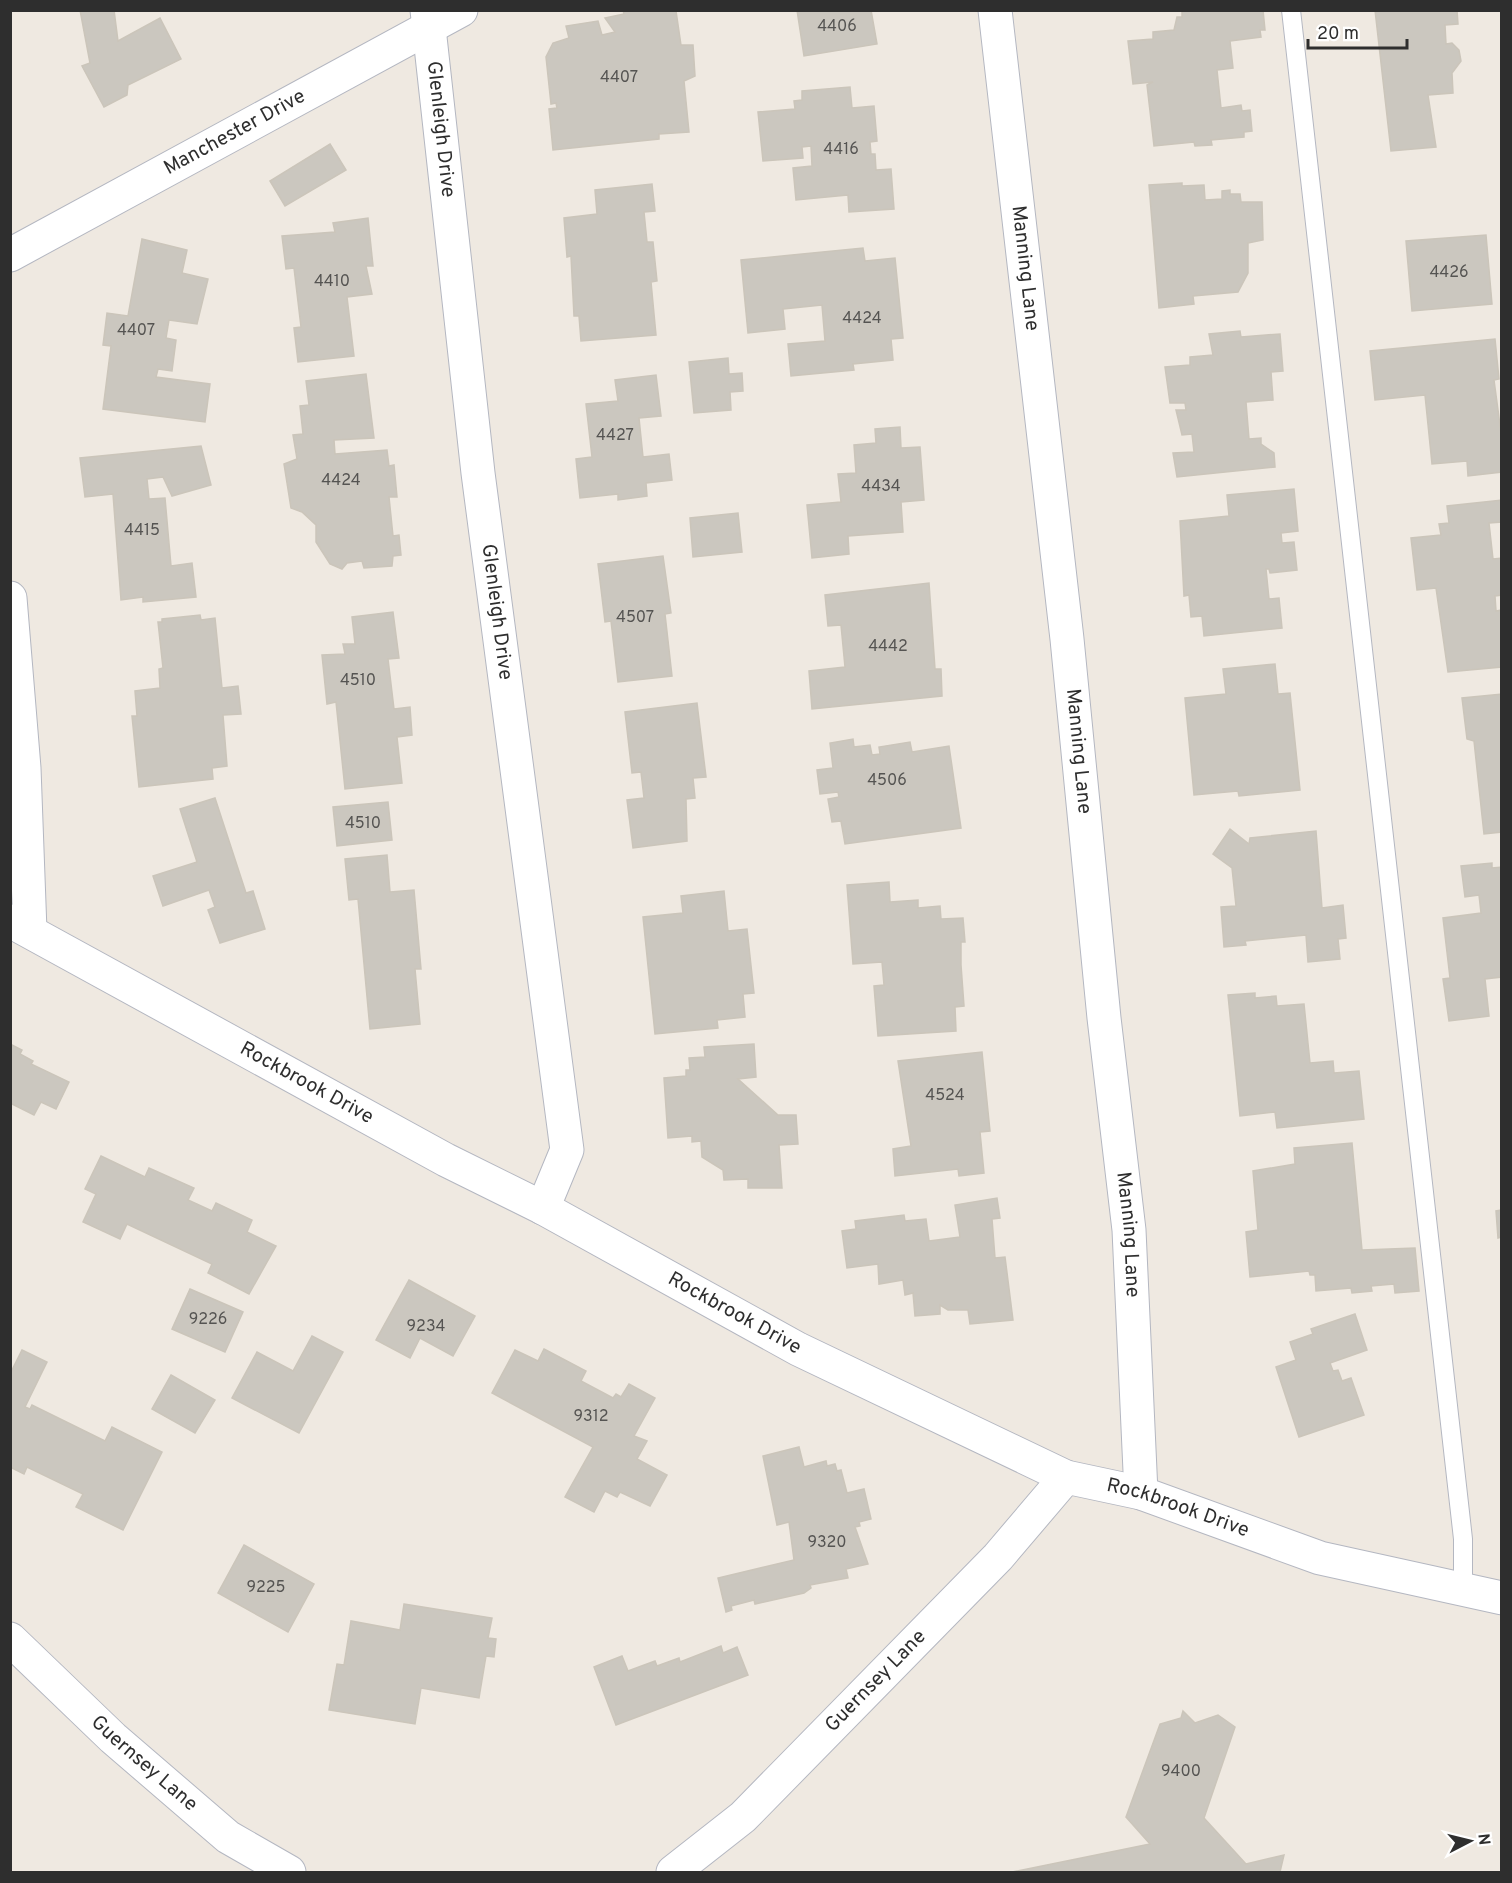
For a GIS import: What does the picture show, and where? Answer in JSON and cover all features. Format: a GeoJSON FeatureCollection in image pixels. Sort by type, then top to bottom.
{"type":"FeatureCollection","features":[{"type":"Feature","properties":{"kind":"street","name":"Manchester Drive"},"geometry":{"type":"LineString","coordinates":[[10,255],[428,19],[461,10]]}},
{"type":"Feature","properties":{"kind":"street","name":"Manning Lane"},"geometry":{"type":"LineString","coordinates":[[995,10],[1067,639],[1104,1018],[1130,1230],[1141,1492]]}},
{"type":"Feature","properties":{"kind":"street","name":"Glenleigh Drive"},"geometry":{"type":"LineString","coordinates":[[428,19],[478,473],[567,1150],[543,1208]]}},
{"type":"Feature","properties":{"kind":"street"},"geometry":{"type":"LineString","coordinates":[[10,598],[24,768],[20,926]]}},
{"type":"Feature","properties":{"kind":"street","name":"Rockbrook Drive"},"geometry":{"type":"LineString","coordinates":[[20,926],[446,1160],[543,1208],[798,1349],[1066,1477],[1141,1492],[1320,1557],[1502,1598]]}},
{"type":"Feature","properties":{"kind":"street","name":"Guernsey Lane"},"geometry":{"type":"LineString","coordinates":[[673,1872],[743,1817],[998,1557],[1066,1477]]}},
{"type":"Feature","properties":{"kind":"street","name":"Guernsey Lane"},"geometry":{"type":"LineString","coordinates":[[10,1639],[112,1738],[228,1837],[289,1872]]}},
{"type":"Feature","properties":{"kind":"lane"},"geometry":{"type":"LineString","coordinates":[[1291,10],[1462,1539],[1463,1590]]}},
{"type":"Feature","properties":{"kind":"building"},"geometry":{"type":"Polygon","coordinates":[[[80,10],[114,10],[118,41],[160,18],[181,59],[128,85],[127,95],[104,107],[82,66],[90,63],[80,10]]]}},
{"type":"Feature","properties":{"kind":"building"},"geometry":{"type":"Polygon","coordinates":[[[623,10],[676,11],[681,45],[693,45],[695,76],[684,81],[689,132],[659,134],[659,139],[553,150],[549,109],[557,108],[556,103],[551,104],[546,57],[553,43],[569,38],[566,26],[598,21],[602,35],[615,32],[605,18],[624,14],[623,10]]]}},
{"type":"Feature","properties":{"kind":"building"},"geometry":{"type":"Polygon","coordinates":[[[797,10],[871,10],[877,44],[804,56],[797,10]]]}},
{"type":"Feature","properties":{"kind":"building"},"geometry":{"type":"Polygon","coordinates":[[[1182,10],[1263,10],[1265,30],[1260,30],[1261,37],[1230,41],[1233,68],[1217,70],[1221,108],[1241,105],[1242,111],[1250,110],[1252,131],[1244,132],[1244,137],[1211,140],[1212,145],[1195,146],[1194,142],[1154,146],[1147,85],[1153,82],[1133,84],[1128,41],[1153,39],[1153,32],[1174,30],[1177,17],[1182,17],[1182,10]]]}},
{"type":"Feature","properties":{"kind":"building"},"geometry":{"type":"Polygon","coordinates":[[[1375,10],[1457,10],[1458,24],[1445,25],[1446,44],[1452,43],[1459,50],[1461,61],[1452,73],[1453,93],[1428,95],[1436,147],[1391,151],[1375,10]]]}},
{"type":"Feature","properties":{"kind":"building"},"geometry":{"type":"Polygon","coordinates":[[[850,87],[852,108],[874,106],[877,141],[870,142],[871,154],[875,154],[876,170],[891,169],[894,209],[849,212],[848,195],[796,200],[793,168],[812,166],[811,146],[802,147],[803,158],[763,161],[758,112],[795,109],[794,101],[802,100],[802,91],[850,87]]]}},
{"type":"Feature","properties":{"kind":"building"},"geometry":{"type":"Polygon","coordinates":[[[330,144],[346,170],[285,206],[270,181],[330,144]]]}},
{"type":"Feature","properties":{"kind":"building"},"geometry":{"type":"Polygon","coordinates":[[[1182,183],[1182,186],[1204,185],[1205,200],[1222,199],[1222,191],[1230,190],[1230,194],[1240,194],[1241,202],[1262,202],[1263,240],[1248,243],[1248,273],[1238,292],[1193,296],[1194,304],[1159,308],[1149,185],[1182,183]]]}},
{"type":"Feature","properties":{"kind":"building"},"geometry":{"type":"Polygon","coordinates":[[[652,184],[655,211],[644,212],[647,242],[653,242],[657,281],[651,282],[656,335],[581,341],[579,316],[574,316],[571,256],[567,257],[564,218],[597,214],[595,190],[652,184]]]}},
{"type":"Feature","properties":{"kind":"building"},"geometry":{"type":"Polygon","coordinates":[[[368,218],[373,266],[366,266],[372,294],[347,297],[354,356],[298,362],[294,328],[301,327],[294,268],[286,269],[282,236],[335,232],[333,223],[368,218]]]}},
{"type":"Feature","properties":{"kind":"building"},"geometry":{"type":"Polygon","coordinates":[[[1486,235],[1492,304],[1412,311],[1406,241],[1486,235]]]}},
{"type":"Feature","properties":{"kind":"building"},"geometry":{"type":"Polygon","coordinates":[[[142,239],[187,250],[182,273],[208,279],[197,324],[169,320],[166,338],[176,340],[172,371],[158,369],[156,377],[210,384],[205,422],[103,409],[111,346],[103,345],[107,313],[128,316],[142,239]]]}},
{"type":"Feature","properties":{"kind":"building"},"geometry":{"type":"Polygon","coordinates":[[[863,248],[865,261],[895,258],[903,338],[891,339],[893,360],[853,364],[854,370],[791,376],[788,344],[825,341],[822,305],[783,309],[785,329],[748,333],[741,260],[863,248]]]}},
{"type":"Feature","properties":{"kind":"building"},"geometry":{"type":"Polygon","coordinates":[[[1240,331],[1241,337],[1280,334],[1283,371],[1271,372],[1273,400],[1246,402],[1249,439],[1261,438],[1261,444],[1274,453],[1275,467],[1177,477],[1173,453],[1194,452],[1192,434],[1182,435],[1176,410],[1186,410],[1185,403],[1170,403],[1165,367],[1190,365],[1190,357],[1213,355],[1209,334],[1240,331]]]}},
{"type":"Feature","properties":{"kind":"building"},"geometry":{"type":"Polygon","coordinates":[[[1495,339],[1499,379],[1494,380],[1502,440],[1502,472],[1468,476],[1467,461],[1432,464],[1425,395],[1375,400],[1370,351],[1495,339]]]}},
{"type":"Feature","properties":{"kind":"building"},"geometry":{"type":"Polygon","coordinates":[[[728,358],[729,374],[742,373],[743,391],[730,392],[731,410],[694,413],[689,362],[728,358]]]}},
{"type":"Feature","properties":{"kind":"building"},"geometry":{"type":"Polygon","coordinates":[[[366,374],[374,438],[334,440],[335,454],[387,450],[389,466],[394,465],[397,497],[389,497],[393,536],[399,535],[401,555],[393,556],[392,566],[364,568],[362,561],[347,563],[342,569],[330,564],[316,542],[316,525],[302,512],[291,508],[284,464],[297,459],[293,435],[303,434],[300,406],[309,405],[306,381],[366,374]]]}},
{"type":"Feature","properties":{"kind":"building"},"geometry":{"type":"Polygon","coordinates":[[[656,375],[661,416],[639,418],[643,457],[669,454],[672,480],[646,483],[647,496],[618,500],[618,494],[580,498],[576,459],[592,457],[586,404],[618,401],[615,380],[656,375]]]}},
{"type":"Feature","properties":{"kind":"building"},"geometry":{"type":"Polygon","coordinates":[[[900,427],[901,448],[920,447],[924,500],[901,502],[903,532],[848,536],[849,554],[812,558],[807,505],[841,502],[838,474],[856,473],[854,445],[876,443],[875,429],[900,427]]]}},
{"type":"Feature","properties":{"kind":"building"},"geometry":{"type":"Polygon","coordinates":[[[201,446],[211,485],[172,496],[163,477],[147,479],[149,499],[165,498],[171,566],[192,563],[196,597],[143,602],[143,597],[121,600],[113,494],[85,497],[80,458],[201,446]]]}},
{"type":"Feature","properties":{"kind":"building"},"geometry":{"type":"Polygon","coordinates":[[[1294,489],[1298,531],[1281,533],[1282,543],[1294,542],[1297,570],[1270,573],[1269,569],[1266,569],[1269,599],[1279,598],[1282,628],[1204,636],[1202,616],[1191,617],[1189,595],[1184,596],[1180,521],[1229,516],[1227,495],[1294,489]]]}},
{"type":"Feature","properties":{"kind":"building"},"geometry":{"type":"Polygon","coordinates":[[[1502,500],[1502,522],[1489,523],[1493,559],[1502,558],[1502,595],[1495,596],[1496,611],[1502,610],[1502,667],[1448,672],[1436,588],[1417,590],[1411,538],[1441,535],[1439,524],[1449,523],[1447,506],[1502,500]]]}},
{"type":"Feature","properties":{"kind":"building"},"geometry":{"type":"Polygon","coordinates":[[[738,513],[742,552],[693,557],[690,518],[738,513]]]}},
{"type":"Feature","properties":{"kind":"building"},"geometry":{"type":"Polygon","coordinates":[[[663,556],[671,613],[665,614],[672,676],[618,682],[611,621],[605,622],[598,564],[663,556]]]}},
{"type":"Feature","properties":{"kind":"building"},"geometry":{"type":"Polygon","coordinates":[[[929,583],[935,669],[941,669],[942,696],[812,709],[809,671],[845,667],[841,625],[828,626],[825,595],[929,583]]]}},
{"type":"Feature","properties":{"kind":"building"},"geometry":{"type":"Polygon","coordinates":[[[393,612],[399,658],[388,659],[394,709],[410,707],[412,735],[397,737],[402,783],[345,789],[336,702],[327,704],[322,655],[345,654],[343,644],[355,644],[352,617],[393,612]]]}},
{"type":"Feature","properties":{"kind":"building"},"geometry":{"type":"Polygon","coordinates":[[[200,615],[201,620],[215,618],[222,688],[238,686],[241,714],[223,715],[227,766],[212,768],[213,779],[139,787],[132,716],[137,716],[135,691],[160,688],[159,669],[163,668],[158,622],[162,622],[162,619],[200,615]]]}},
{"type":"Feature","properties":{"kind":"building"},"geometry":{"type":"Polygon","coordinates":[[[1275,664],[1278,694],[1290,693],[1300,790],[1239,796],[1238,791],[1194,795],[1185,698],[1226,694],[1223,669],[1275,664]]]}},
{"type":"Feature","properties":{"kind":"building"},"geometry":{"type":"Polygon","coordinates":[[[1502,694],[1502,832],[1484,834],[1474,741],[1467,739],[1462,698],[1502,694]]]}},
{"type":"Feature","properties":{"kind":"building"},"geometry":{"type":"Polygon","coordinates":[[[697,703],[706,777],[693,778],[695,798],[686,799],[687,841],[633,848],[627,800],[644,798],[641,772],[632,773],[625,712],[697,703]]]}},
{"type":"Feature","properties":{"kind":"building"},"geometry":{"type":"Polygon","coordinates":[[[853,739],[854,747],[870,745],[872,755],[880,754],[879,747],[910,742],[912,752],[949,746],[961,828],[845,844],[841,821],[832,822],[828,799],[839,797],[838,792],[820,794],[817,770],[833,768],[830,743],[853,739]]]}},
{"type":"Feature","properties":{"kind":"building"},"geometry":{"type":"Polygon","coordinates":[[[215,798],[246,893],[253,891],[265,929],[220,943],[208,910],[215,907],[209,890],[163,906],[153,876],[197,862],[180,809],[215,798]]]}},
{"type":"Feature","properties":{"kind":"building"},"geometry":{"type":"Polygon","coordinates":[[[388,802],[392,840],[337,846],[333,807],[388,802]]]}},
{"type":"Feature","properties":{"kind":"building"},"geometry":{"type":"Polygon","coordinates":[[[1230,829],[1249,844],[1250,838],[1316,831],[1322,908],[1343,905],[1346,938],[1338,939],[1340,959],[1308,962],[1306,935],[1245,941],[1246,945],[1224,947],[1221,907],[1236,906],[1232,868],[1213,854],[1230,829]]]}},
{"type":"Feature","properties":{"kind":"building"},"geometry":{"type":"Polygon","coordinates":[[[387,855],[390,892],[414,890],[421,969],[415,969],[420,1024],[370,1029],[358,899],[349,900],[345,859],[387,855]]]}},
{"type":"Feature","properties":{"kind":"building"},"geometry":{"type":"Polygon","coordinates":[[[1492,863],[1492,868],[1502,867],[1502,977],[1485,979],[1489,1016],[1449,1021],[1443,979],[1450,978],[1443,918],[1481,913],[1479,895],[1465,897],[1461,866],[1492,863]]]}},
{"type":"Feature","properties":{"kind":"building"},"geometry":{"type":"Polygon","coordinates":[[[889,882],[890,902],[918,900],[918,908],[940,906],[941,919],[963,918],[965,942],[961,942],[961,965],[964,1006],[955,1007],[956,1031],[878,1036],[874,986],[884,985],[882,962],[853,964],[847,885],[889,882]]]}},
{"type":"Feature","properties":{"kind":"building"},"geometry":{"type":"Polygon","coordinates":[[[724,891],[728,931],[747,929],[754,993],[743,994],[745,1017],[717,1020],[718,1028],[655,1034],[643,917],[683,913],[681,896],[724,891]]]}},
{"type":"Feature","properties":{"kind":"building"},"geometry":{"type":"Polygon","coordinates":[[[1255,993],[1255,998],[1276,996],[1277,1006],[1304,1004],[1310,1063],[1333,1061],[1334,1073],[1359,1071],[1364,1119],[1277,1128],[1275,1112],[1240,1116],[1228,995],[1255,993]]]}},
{"type":"Feature","properties":{"kind":"building"},"geometry":{"type":"Polygon","coordinates":[[[10,1044],[22,1050],[20,1054],[33,1061],[31,1064],[69,1082],[56,1109],[41,1102],[34,1115],[10,1103],[10,1044]]]}},
{"type":"Feature","properties":{"kind":"building"},"geometry":{"type":"Polygon","coordinates":[[[754,1044],[756,1077],[738,1079],[778,1115],[796,1115],[798,1144],[779,1145],[782,1188],[748,1188],[748,1179],[724,1180],[723,1170],[702,1157],[701,1141],[692,1142],[692,1136],[668,1138],[664,1078],[686,1076],[686,1070],[690,1070],[689,1058],[705,1057],[704,1047],[754,1044]]]}},
{"type":"Feature","properties":{"kind":"building"},"geometry":{"type":"Polygon","coordinates":[[[982,1052],[990,1131],[980,1132],[984,1173],[959,1176],[958,1169],[895,1176],[893,1149],[911,1146],[898,1061],[982,1052]]]}},
{"type":"Feature","properties":{"kind":"building"},"geometry":{"type":"Polygon","coordinates":[[[1352,1143],[1362,1250],[1415,1248],[1419,1291],[1395,1293],[1394,1284],[1371,1286],[1372,1291],[1352,1293],[1351,1288],[1316,1291],[1315,1275],[1310,1275],[1309,1271],[1250,1277],[1246,1232],[1258,1230],[1253,1171],[1295,1164],[1294,1148],[1352,1143]]]}},
{"type":"Feature","properties":{"kind":"building"},"geometry":{"type":"Polygon","coordinates":[[[101,1156],[145,1177],[149,1168],[194,1188],[188,1200],[212,1211],[216,1203],[252,1220],[247,1232],[276,1246],[249,1294],[208,1273],[212,1264],[127,1224],[120,1239],[83,1222],[96,1194],[85,1189],[101,1156]]]}},
{"type":"Feature","properties":{"kind":"building"},"geometry":{"type":"Polygon","coordinates":[[[997,1198],[1000,1218],[992,1219],[995,1258],[1005,1257],[1013,1320],[970,1324],[968,1310],[948,1310],[940,1305],[940,1314],[915,1316],[913,1293],[905,1295],[903,1280],[879,1284],[878,1264],[847,1268],[842,1231],[856,1229],[855,1221],[904,1215],[905,1221],[926,1219],[929,1241],[960,1237],[955,1205],[997,1198]]]}},
{"type":"Feature","properties":{"kind":"building"},"geometry":{"type":"Polygon","coordinates":[[[1502,1210],[1502,1237],[1498,1238],[1496,1211],[1502,1210]]]}},
{"type":"Feature","properties":{"kind":"building"},"geometry":{"type":"Polygon","coordinates":[[[409,1280],[475,1316],[453,1356],[420,1338],[410,1358],[376,1340],[409,1280]]]}},
{"type":"Feature","properties":{"kind":"building"},"geometry":{"type":"Polygon","coordinates":[[[190,1289],[243,1312],[225,1352],[172,1329],[190,1289]]]}},
{"type":"Feature","properties":{"kind":"building"},"geometry":{"type":"Polygon","coordinates":[[[1355,1314],[1367,1350],[1330,1363],[1333,1371],[1338,1370],[1342,1381],[1351,1378],[1364,1415],[1299,1437],[1276,1367],[1296,1360],[1290,1342],[1313,1334],[1311,1329],[1355,1314]]]}},
{"type":"Feature","properties":{"kind":"building"},"geometry":{"type":"Polygon","coordinates":[[[312,1336],[343,1352],[299,1433],[232,1398],[257,1352],[293,1371],[312,1336]]]}},
{"type":"Feature","properties":{"kind":"building"},"geometry":{"type":"Polygon","coordinates":[[[544,1349],[586,1371],[581,1381],[613,1398],[616,1394],[621,1397],[629,1384],[655,1398],[634,1436],[647,1441],[637,1459],[667,1475],[650,1506],[620,1492],[617,1497],[605,1491],[594,1512],[565,1497],[593,1447],[492,1393],[515,1350],[538,1361],[544,1349]]]}},
{"type":"Feature","properties":{"kind":"building"},"geometry":{"type":"Polygon","coordinates":[[[22,1350],[47,1362],[25,1407],[30,1409],[32,1405],[105,1441],[112,1427],[162,1452],[123,1530],[76,1507],[83,1494],[27,1467],[24,1474],[10,1467],[10,1374],[22,1350]]]}},
{"type":"Feature","properties":{"kind":"building"},"geometry":{"type":"Polygon","coordinates":[[[171,1375],[215,1400],[195,1433],[152,1409],[171,1375]]]}},
{"type":"Feature","properties":{"kind":"building"},"geometry":{"type":"Polygon","coordinates":[[[799,1447],[804,1467],[826,1461],[827,1466],[835,1464],[837,1471],[841,1470],[847,1493],[864,1489],[871,1519],[859,1522],[860,1526],[855,1527],[868,1564],[846,1569],[848,1578],[810,1585],[811,1588],[804,1593],[755,1604],[754,1600],[731,1606],[732,1610],[726,1612],[718,1578],[794,1560],[789,1522],[777,1525],[763,1456],[799,1447]]]}},
{"type":"Feature","properties":{"kind":"building"},"geometry":{"type":"Polygon","coordinates":[[[244,1545],[314,1584],[288,1632],[218,1593],[244,1545]]]}},
{"type":"Feature","properties":{"kind":"building"},"geometry":{"type":"Polygon","coordinates":[[[404,1604],[492,1618],[488,1638],[496,1639],[494,1657],[486,1656],[479,1698],[421,1688],[415,1724],[329,1710],[337,1664],[344,1665],[351,1621],[400,1630],[404,1604]]]}},
{"type":"Feature","properties":{"kind":"building"},"geometry":{"type":"Polygon","coordinates":[[[721,1646],[723,1653],[737,1647],[748,1675],[616,1725],[594,1667],[622,1656],[628,1671],[655,1661],[657,1666],[679,1658],[680,1662],[721,1646]]]}},
{"type":"Feature","properties":{"kind":"building"},"geometry":{"type":"Polygon","coordinates":[[[1183,1711],[1195,1723],[1218,1715],[1235,1727],[1204,1818],[1246,1864],[1284,1855],[1280,1872],[1012,1872],[1150,1844],[1126,1817],[1160,1724],[1181,1718],[1183,1711]]]}}]}
